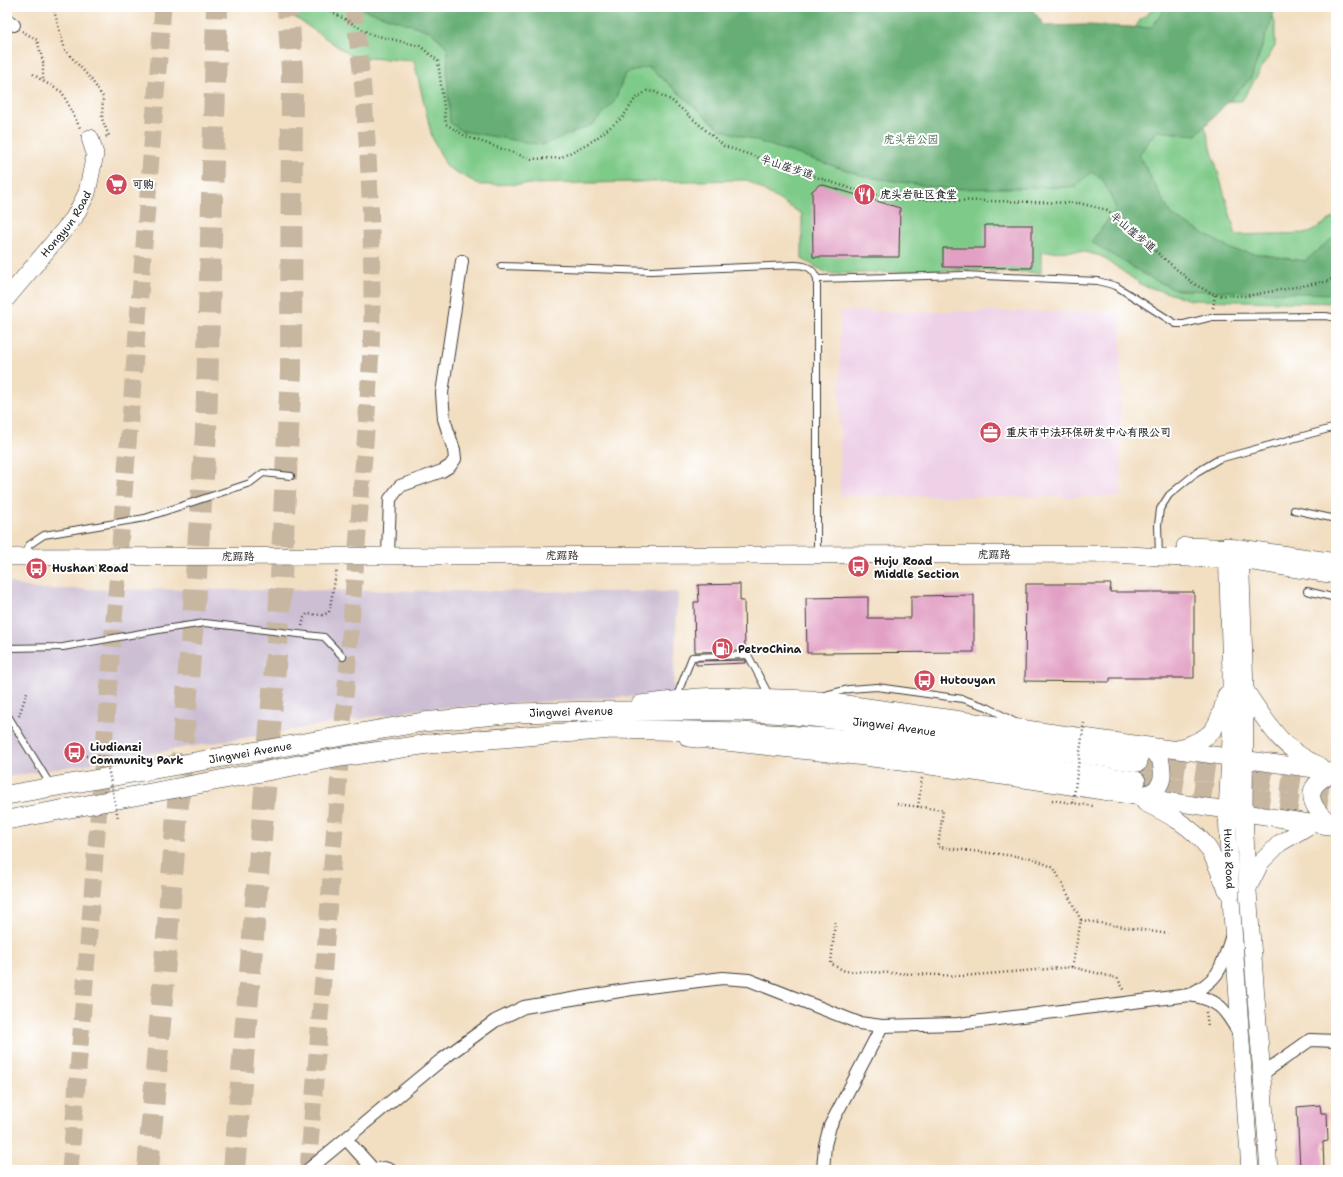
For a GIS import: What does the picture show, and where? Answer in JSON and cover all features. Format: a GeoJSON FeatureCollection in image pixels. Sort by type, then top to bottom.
{"type":"FeatureCollection","features":[{"type":"Feature","properties":{"kind":"main road","name":"Jingwei Avenue"},"geometry":{"type":"LineString","coordinates":[[7,795],[51,786],[423,722],[518,713],[595,710],[739,711],[785,714],[1141,754]]}},
{"type":"Feature","properties":{"kind":"main road","name":"Jingwei Avenue"},"geometry":{"type":"LineString","coordinates":[[7,820],[333,759],[428,744],[612,729],[741,732],[885,742],[1134,789]]}},
{"type":"Feature","properties":{"kind":"street","name":"Hongyun Road"},"geometry":{"type":"LineString","coordinates":[[7,298],[74,218],[87,193],[95,154],[90,138]]}},
{"type":"Feature","properties":{"kind":"street"},"geometry":{"type":"LineString","coordinates":[[388,555],[390,499],[394,492],[400,486],[442,471],[450,466],[455,459],[454,450],[444,419],[442,394],[462,261]]}},
{"type":"Feature","properties":{"kind":"street","name":"虎踞路"},"geometry":{"type":"LineString","coordinates":[[15,557],[388,555],[817,556],[1116,554],[1159,552],[1234,553],[1336,562]]}},
{"type":"Feature","properties":{"kind":"street","name":"虎踞路"},"geometry":{"type":"LineString","coordinates":[[1234,553],[1336,575]]}},
{"type":"Feature","properties":{"kind":"street","name":"Huxie Road"},"geometry":{"type":"LineString","coordinates":[[1234,553],[1231,674],[1244,814],[1269,1170]]}},
{"type":"Feature","properties":{"kind":"street","name":"Huxie Road"},"geometry":{"type":"LineString","coordinates":[[1234,553],[1245,690],[1238,758],[1228,811],[1231,899],[1250,1170]]}},
{"type":"Feature","properties":{"kind":"street"},"geometry":{"type":"LineString","coordinates":[[1141,754],[1176,749],[1201,741],[1211,733],[1221,714],[1231,674]]}},
{"type":"Feature","properties":{"kind":"street"},"geometry":{"type":"LineString","coordinates":[[1245,690],[1286,746],[1312,762],[1336,772]]}},
{"type":"Feature","properties":{"kind":"street"},"geometry":{"type":"LineString","coordinates":[[595,710],[698,697],[770,696],[810,699],[1026,728],[1160,758],[1164,773],[1158,788],[1147,794],[1134,789]]}},
{"type":"Feature","properties":{"kind":"street"},"geometry":{"type":"LineString","coordinates":[[1176,749],[1336,772]]}},
{"type":"Feature","properties":{"kind":"street"},"geometry":{"type":"LineString","coordinates":[[1335,827],[1315,809],[1312,801],[1312,791],[1316,783],[1323,777],[1336,772]]}},
{"type":"Feature","properties":{"kind":"street"},"geometry":{"type":"LineString","coordinates":[[1134,789],[1228,811],[1335,827]]}},
{"type":"Feature","properties":{"kind":"street"},"geometry":{"type":"LineString","coordinates":[[1134,789],[1177,819],[1200,838],[1209,849],[1231,899]]}},
{"type":"Feature","properties":{"kind":"street"},"geometry":{"type":"LineString","coordinates":[[1248,888],[1261,862],[1280,844],[1312,824]]}},
{"type":"Feature","properties":{"kind":"street"},"geometry":{"type":"LineString","coordinates":[[1189,995],[1209,984],[1221,970],[1234,929]]}},
{"type":"Feature","properties":{"kind":"street"},"geometry":{"type":"LineString","coordinates":[[308,1170],[440,1061],[495,1021],[524,1007],[632,988],[723,978],[749,980],[858,1023],[882,1026],[973,1022],[1189,995],[1201,997],[1219,1005],[1228,1013],[1242,1040]]}},
{"type":"Feature","properties":{"kind":"street"},"geometry":{"type":"LineString","coordinates":[[822,1170],[830,1126],[882,1026]]}},
{"type":"Feature","properties":{"kind":"street"},"geometry":{"type":"LineString","coordinates":[[1262,1074],[1310,1040],[1336,1041]]}},
{"type":"Feature","properties":{"kind":"street"},"geometry":{"type":"LineString","coordinates":[[346,1139],[374,1170],[384,1168],[390,1170]]}},
{"type":"Feature","properties":{"kind":"lane"},"geometry":{"type":"LineString","coordinates":[[501,266],[651,271],[803,265],[810,268],[817,279],[817,556]]}},
{"type":"Feature","properties":{"kind":"lane"},"geometry":{"type":"LineString","coordinates":[[817,279],[964,275],[1098,281],[1116,286],[1176,324],[1184,324],[1200,318],[1212,317],[1326,316],[1336,318]]}},
{"type":"Feature","properties":{"kind":"lane"},"geometry":{"type":"LineString","coordinates":[[1159,552],[1158,525],[1160,509],[1169,495],[1197,472],[1219,459],[1336,428]]}},
{"type":"Feature","properties":{"kind":"lane"},"geometry":{"type":"LineString","coordinates":[[15,557],[44,535],[145,518],[250,483],[263,473],[291,476]]}},
{"type":"Feature","properties":{"kind":"lane"},"geometry":{"type":"LineString","coordinates":[[1294,510],[1336,519]]}},
{"type":"Feature","properties":{"kind":"lane"},"geometry":{"type":"LineString","coordinates":[[1307,591],[1336,598]]}},
{"type":"Feature","properties":{"kind":"lane"},"geometry":{"type":"LineString","coordinates":[[7,648],[63,647],[205,623],[324,637],[343,657]]}},
{"type":"Feature","properties":{"kind":"lane"},"geometry":{"type":"LineString","coordinates":[[675,700],[692,657],[748,655],[770,696]]}},
{"type":"Feature","properties":{"kind":"lane"},"geometry":{"type":"LineString","coordinates":[[7,714],[51,786]]}},
{"type":"Feature","properties":{"kind":"path"},"geometry":{"type":"LineString","coordinates":[[33,74],[62,92],[82,132],[90,138],[109,136],[102,120],[103,97],[91,79],[65,50],[53,7]]}},
{"type":"Feature","properties":{"kind":"path","name":"半山崖步道"},"geometry":{"type":"LineString","coordinates":[[324,7],[370,34],[420,46],[438,61],[446,124],[465,136],[530,159],[560,158],[594,140],[623,117],[635,99],[646,91],[655,92],[671,100],[724,146],[852,189],[896,199],[1080,204],[1107,210],[1194,284],[1214,295],[1246,296],[1329,281],[1336,276]]}},
{"type":"Feature","properties":{"kind":"path"},"geometry":{"type":"LineString","coordinates":[[28,36],[37,40],[43,61],[43,81]]}},
{"type":"Feature","properties":{"kind":"path"},"geometry":{"type":"LineString","coordinates":[[1212,317],[1214,295]]}},
{"type":"Feature","properties":{"kind":"path"},"geometry":{"type":"LineString","coordinates":[[300,635],[304,618],[307,614],[322,615],[329,612],[340,556]]}},
{"type":"Feature","properties":{"kind":"path"},"geometry":{"type":"LineString","coordinates":[[16,728],[27,692]]}},
{"type":"Feature","properties":{"kind":"path"},"geometry":{"type":"LineString","coordinates":[[1073,803],[1084,723]]}},
{"type":"Feature","properties":{"kind":"path"},"geometry":{"type":"LineString","coordinates":[[86,756],[106,757],[118,818]]}},
{"type":"Feature","properties":{"kind":"path"},"geometry":{"type":"LineString","coordinates":[[918,807],[923,776]]}},
{"type":"Feature","properties":{"kind":"path"},"geometry":{"type":"LineString","coordinates":[[1052,800],[1093,806]]}},
{"type":"Feature","properties":{"kind":"path"},"geometry":{"type":"LineString","coordinates":[[898,804],[943,810],[938,847],[1032,858],[1054,868],[1081,920],[1072,967]]}},
{"type":"Feature","properties":{"kind":"path"},"geometry":{"type":"LineString","coordinates":[[1081,920],[1168,934]]}},
{"type":"Feature","properties":{"kind":"path"},"geometry":{"type":"LineString","coordinates":[[835,922],[831,964],[845,971],[962,976],[1072,967],[1117,978],[1132,1002]]}},
{"type":"Feature","properties":{"kind":"path"},"geometry":{"type":"LineString","coordinates":[[1206,1011],[1208,1026]]}},
{"type":"Feature","properties":{"kind":"shaded area"},"geometry":{"type":"Polygon","coordinates":[[[840,311],[1121,312],[1121,497],[840,496],[840,311]]]}},
{"type":"Feature","properties":{"kind":"shaded area"},"geometry":{"type":"Polygon","coordinates":[[[7,582],[35,589],[678,592],[673,694],[420,709],[7,777],[7,582]]]}},
{"type":"Feature","properties":{"kind":"green space","name":"虎头岩公园"},"geometry":{"type":"Polygon","coordinates":[[[283,7],[1019,7],[1030,33],[1113,60],[1141,19],[1156,7],[1270,7],[1275,23],[1275,46],[1242,101],[1198,102],[1236,235],[1309,233],[1336,216],[1336,303],[1191,300],[1142,285],[1101,256],[1080,251],[1041,252],[1041,273],[965,270],[829,274],[802,259],[802,214],[747,180],[480,185],[447,167],[432,137],[414,61],[353,57],[293,16],[283,7]]]}},
{"type":"Feature","properties":{"kind":"green space","name":"虎头岩公园"},"geometry":{"type":"Polygon","coordinates":[[[355,7],[1030,7],[1045,26],[1086,25],[1151,28],[1166,7],[1276,7],[1251,78],[1196,135],[1156,131],[1139,155],[1171,215],[1233,250],[1305,261],[1336,235],[1336,294],[1177,290],[1152,279],[1091,242],[1116,209],[1103,180],[1091,172],[1076,187],[949,189],[867,177],[720,129],[648,66],[625,74],[614,102],[592,125],[542,145],[462,131],[450,123],[447,74],[448,48],[430,31],[355,7]]]}},
{"type":"Feature","properties":{"kind":"building"},"geometry":{"type":"Polygon","coordinates":[[[820,184],[900,208],[899,257],[813,257],[812,191],[820,184]]]}},
{"type":"Feature","properties":{"kind":"building"},"geometry":{"type":"Polygon","coordinates":[[[985,225],[1032,225],[1032,268],[943,267],[943,248],[985,248],[985,225]]]}},
{"type":"Feature","properties":{"kind":"building"},"geometry":{"type":"Polygon","coordinates":[[[740,584],[740,601],[744,601],[745,651],[695,652],[694,602],[699,602],[698,585],[740,584]]]}},
{"type":"Feature","properties":{"kind":"building"},"geometry":{"type":"Polygon","coordinates":[[[1026,584],[1111,584],[1110,592],[1194,592],[1194,678],[1110,678],[1110,682],[1025,681],[1026,584]]]}},
{"type":"Feature","properties":{"kind":"building"},"geometry":{"type":"Polygon","coordinates":[[[974,595],[974,652],[807,653],[806,598],[868,597],[868,618],[911,618],[911,596],[974,595]]]}},
{"type":"Feature","properties":{"kind":"building"},"geometry":{"type":"Polygon","coordinates":[[[746,660],[746,663],[696,665],[696,661],[746,660]]]}},
{"type":"Feature","properties":{"kind":"building"},"geometry":{"type":"Polygon","coordinates":[[[1320,1105],[1321,1113],[1327,1113],[1328,1141],[1323,1142],[1324,1170],[1300,1170],[1297,1107],[1320,1105]]]}},
{"type":"Feature","properties":{"kind":"tunnel"},"geometry":{"type":"LineString","coordinates":[[70,1170],[163,7]]}},
{"type":"Feature","properties":{"kind":"tunnel"},"geometry":{"type":"LineString","coordinates":[[148,1170],[192,632],[206,433],[217,7]]}},
{"type":"Feature","properties":{"kind":"tunnel"},"geometry":{"type":"LineString","coordinates":[[234,1170],[279,618],[291,372],[292,71],[288,7]]}},
{"type":"Feature","properties":{"kind":"tunnel"},"geometry":{"type":"LineString","coordinates":[[308,1170],[366,431],[371,340],[371,234],[366,120],[353,7]]}},
{"type":"Feature","properties":{"kind":"tunnel"},"geometry":{"type":"LineString","coordinates":[[1138,762],[1336,791]]}},
{"type":"Feature","properties":{"kind":"tunnel"},"geometry":{"type":"LineString","coordinates":[[1136,781],[1336,810]]}},
{"type":"Feature","properties":{"kind":"place","name":"可购"},"geometry":{"type":"Point","coordinates":[116,184]}},
{"type":"Feature","properties":{"kind":"place","name":"虎头岩社区食堂"},"geometry":{"type":"Point","coordinates":[865,194]}},
{"type":"Feature","properties":{"kind":"place","name":"重庆市中法环保研发中心有限公司"},"geometry":{"type":"Point","coordinates":[991,432]}},
{"type":"Feature","properties":{"kind":"place","name":"Huju Road Middle Section"},"geometry":{"type":"Point","coordinates":[859,567]}},
{"type":"Feature","properties":{"kind":"place","name":"Hushan Road"},"geometry":{"type":"Point","coordinates":[36,568]}},
{"type":"Feature","properties":{"kind":"place","name":"PetroChina"},"geometry":{"type":"Point","coordinates":[722,649]}},
{"type":"Feature","properties":{"kind":"place","name":"Hutouyan"},"geometry":{"type":"Point","coordinates":[925,680]}},
{"type":"Feature","properties":{"kind":"place","name":"Liudianzi Community Park"},"geometry":{"type":"Point","coordinates":[75,753]}}]}
